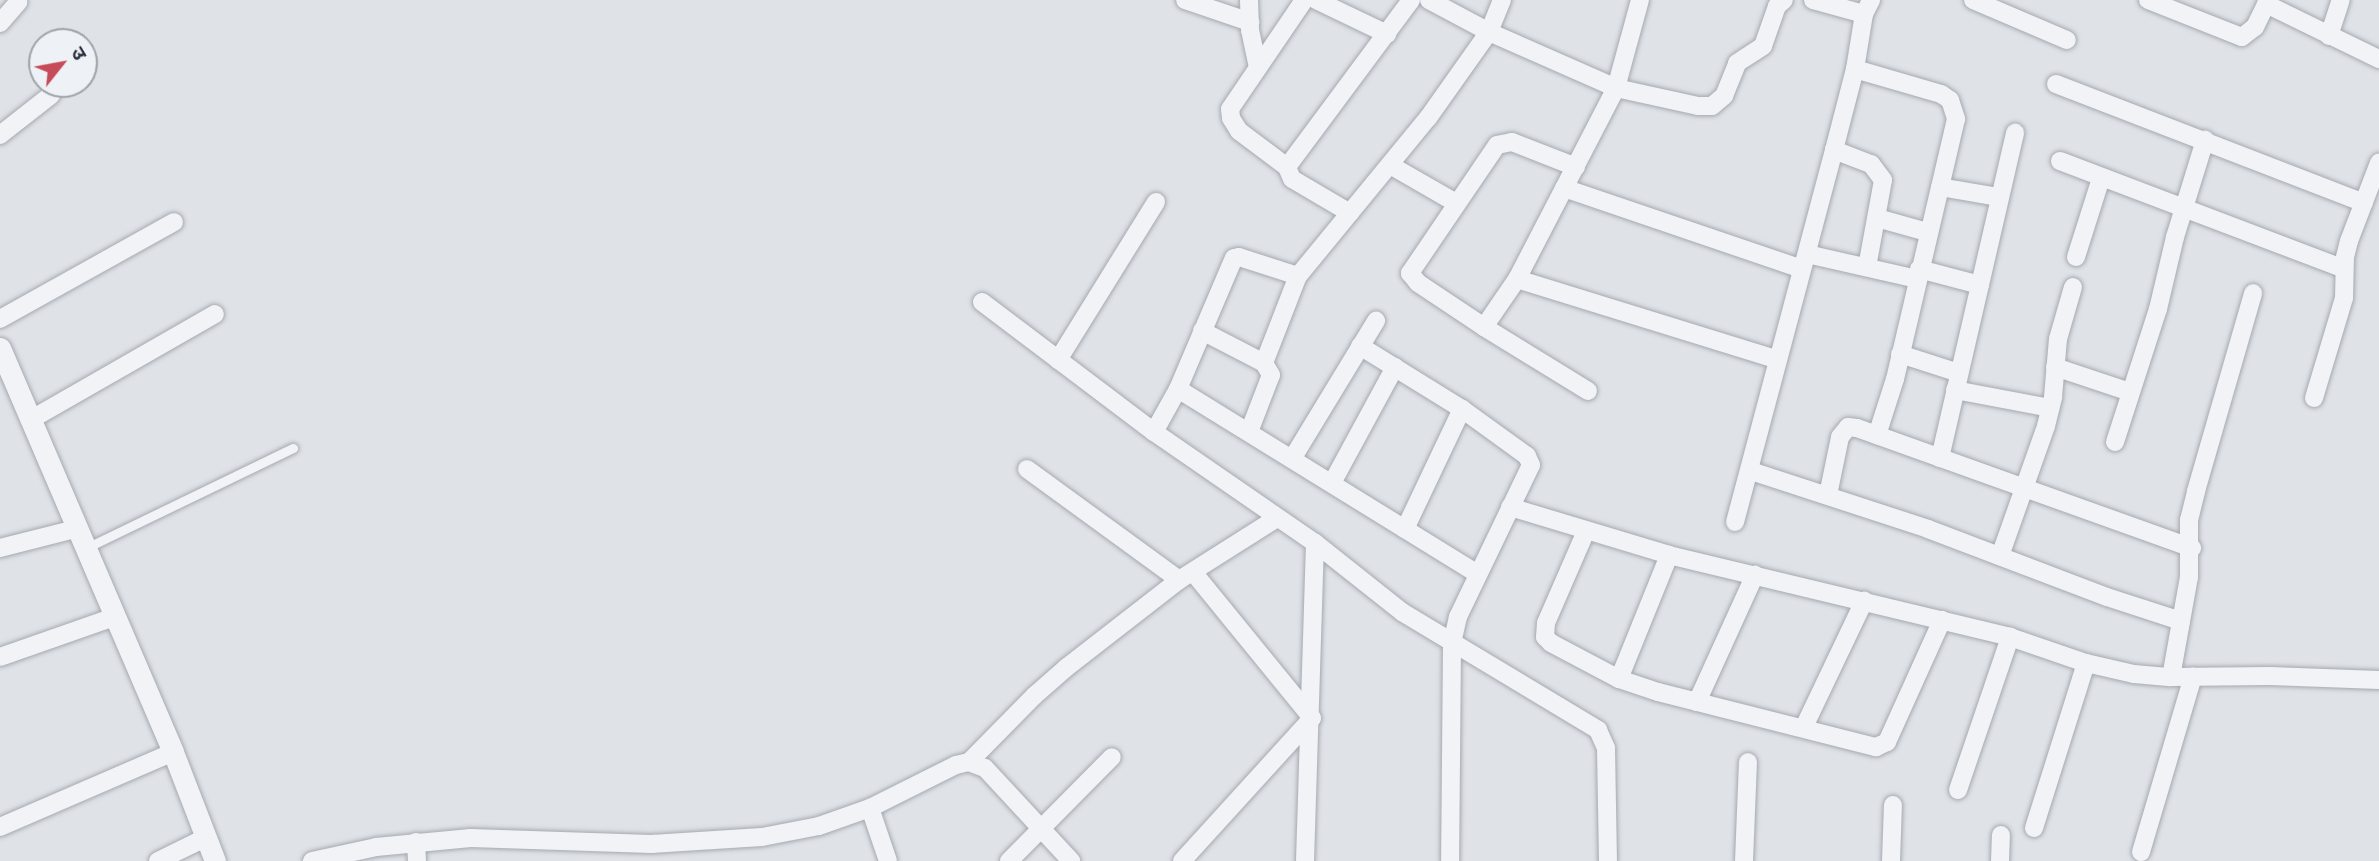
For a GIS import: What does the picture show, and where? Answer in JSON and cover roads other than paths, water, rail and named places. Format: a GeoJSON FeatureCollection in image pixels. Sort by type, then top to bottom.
{"type":"FeatureCollection","features":[{"type":"Feature","properties":{"kind":"street"},"geometry":{"type":"LineString","coordinates":[[1185,0],[1250,22]]}},
{"type":"Feature","properties":{"kind":"street"},"geometry":{"type":"LineString","coordinates":[[1249,0],[1258,67]]}},
{"type":"Feature","properties":{"kind":"street"},"geometry":{"type":"LineString","coordinates":[[1304,0],[1235,98],[1230,118],[1239,131],[1287,167],[1292,179],[1350,213]]}},
{"type":"Feature","properties":{"kind":"street"},"geometry":{"type":"LineString","coordinates":[[1316,0],[1387,34]]}},
{"type":"Feature","properties":{"kind":"street"},"geometry":{"type":"LineString","coordinates":[[1287,167],[1411,0]]}},
{"type":"Feature","properties":{"kind":"street"},"geometry":{"type":"LineString","coordinates":[[1429,0],[1489,32],[1616,88],[1698,106],[1712,106],[1724,96],[1737,63],[1763,46],[1777,6],[1784,0]]}},
{"type":"Feature","properties":{"kind":"street"},"geometry":{"type":"LineString","coordinates":[[1264,363],[1298,276],[1428,118],[1489,32],[1502,0]]}},
{"type":"Feature","properties":{"kind":"street"},"geometry":{"type":"LineString","coordinates":[[1483,327],[1517,279],[1616,88],[1640,0]]}},
{"type":"Feature","properties":{"kind":"street"},"geometry":{"type":"LineString","coordinates":[[1735,522],[1751,471],[1855,69],[1867,7],[1813,0]]}},
{"type":"Feature","properties":{"kind":"street"},"geometry":{"type":"LineString","coordinates":[[1973,0],[2067,40]]}},
{"type":"Feature","properties":{"kind":"street"},"geometry":{"type":"LineString","coordinates":[[2148,0],[2242,37],[2255,27],[2267,2],[2329,36],[2379,59]]}},
{"type":"Feature","properties":{"kind":"street"},"geometry":{"type":"LineString","coordinates":[[2329,36],[2342,0]]}},
{"type":"Feature","properties":{"kind":"street"},"geometry":{"type":"LineString","coordinates":[[0,23],[18,2]]}},
{"type":"Feature","properties":{"kind":"street"},"geometry":{"type":"LineString","coordinates":[[1855,69],[1941,94],[1950,100],[1956,119],[1900,354],[1877,436]]}},
{"type":"Feature","properties":{"kind":"street"},"geometry":{"type":"LineString","coordinates":[[2056,84],[2364,203]]}},
{"type":"Feature","properties":{"kind":"street"},"geometry":{"type":"LineString","coordinates":[[0,135],[46,98]]}},
{"type":"Feature","properties":{"kind":"street"},"geometry":{"type":"LineString","coordinates":[[1940,458],[2015,133]]}},
{"type":"Feature","properties":{"kind":"street"},"geometry":{"type":"LineString","coordinates":[[2115,442],[2158,309],[2183,209],[2205,140]]}},
{"type":"Feature","properties":{"kind":"street"},"geometry":{"type":"LineString","coordinates":[[1576,167],[1512,142],[1503,142],[1490,153],[1410,273],[1418,283],[1483,327],[1588,391]]}},
{"type":"Feature","properties":{"kind":"street"},"geometry":{"type":"LineString","coordinates":[[1834,150],[1871,164],[1883,180],[1867,267]]}},
{"type":"Feature","properties":{"kind":"street"},"geometry":{"type":"LineString","coordinates":[[2060,161],[2344,269]]}},
{"type":"Feature","properties":{"kind":"street"},"geometry":{"type":"LineString","coordinates":[[2314,398],[2344,298],[2344,269],[2349,241],[2379,163]]}},
{"type":"Feature","properties":{"kind":"street"},"geometry":{"type":"LineString","coordinates":[[1390,165],[1456,203]]}},
{"type":"Feature","properties":{"kind":"street"},"geometry":{"type":"LineString","coordinates":[[2076,257],[2101,178]]}},
{"type":"Feature","properties":{"kind":"street"},"geometry":{"type":"LineString","coordinates":[[1940,187],[1999,197]]}},
{"type":"Feature","properties":{"kind":"street"},"geometry":{"type":"LineString","coordinates":[[1564,188],[1805,262],[1867,267],[1980,285]]}},
{"type":"Feature","properties":{"kind":"street"},"geometry":{"type":"LineString","coordinates":[[1058,360],[1156,202]]}},
{"type":"Feature","properties":{"kind":"street"},"geometry":{"type":"LineString","coordinates":[[1877,218],[1927,232]]}},
{"type":"Feature","properties":{"kind":"street"},"geometry":{"type":"LineString","coordinates":[[0,319],[174,222]]}},
{"type":"Feature","properties":{"kind":"street"},"geometry":{"type":"LineString","coordinates":[[1154,432],[1178,389],[1234,258],[1298,276]]}},
{"type":"Feature","properties":{"kind":"street"},"geometry":{"type":"LineString","coordinates":[[1517,279],[1778,359]]}},
{"type":"Feature","properties":{"kind":"street"},"geometry":{"type":"LineString","coordinates":[[2000,556],[2025,489],[2050,408],[2058,339],[2073,287]]}},
{"type":"Feature","properties":{"kind":"street"},"geometry":{"type":"LineString","coordinates":[[2171,677],[2192,548],[2189,520],[2253,293]]}},
{"type":"Feature","properties":{"kind":"street"},"geometry":{"type":"LineString","coordinates":[[982,302],[1154,432],[1315,543],[1393,606],[1598,730],[1606,748],[1608,861]]}},
{"type":"Feature","properties":{"kind":"street"},"geometry":{"type":"LineString","coordinates":[[30,420],[215,314]]}},
{"type":"Feature","properties":{"kind":"street"},"geometry":{"type":"LineString","coordinates":[[1292,459],[1376,321]]}},
{"type":"Feature","properties":{"kind":"street"},"geometry":{"type":"LineString","coordinates":[[1202,331],[1264,363],[1271,376],[1249,432]]}},
{"type":"Feature","properties":{"kind":"street"},"geometry":{"type":"LineString","coordinates":[[1360,346],[1462,409],[1529,459],[1529,469],[1458,617],[1452,644],[1450,861]]}},
{"type":"Feature","properties":{"kind":"street"},"geometry":{"type":"LineString","coordinates":[[0,348],[75,529],[173,752],[215,861]]}},
{"type":"Feature","properties":{"kind":"street"},"geometry":{"type":"LineString","coordinates":[[1900,354],[1957,381],[2050,408]]}},
{"type":"Feature","properties":{"kind":"street"},"geometry":{"type":"LineString","coordinates":[[1332,483],[1395,367]]}},
{"type":"Feature","properties":{"kind":"street"},"geometry":{"type":"LineString","coordinates":[[2055,367],[2130,393]]}},
{"type":"Feature","properties":{"kind":"street"},"geometry":{"type":"LineString","coordinates":[[1178,389],[1478,574]]}},
{"type":"Feature","properties":{"kind":"street"},"geometry":{"type":"LineString","coordinates":[[1405,529],[1462,409]]}},
{"type":"Feature","properties":{"kind":"street"},"geometry":{"type":"LineString","coordinates":[[1828,495],[1843,431],[1849,427],[1857,428],[2192,548]]}},
{"type":"Feature","properties":{"kind":"street"},"geometry":{"type":"LineString","coordinates":[[1027,469],[1186,576],[1312,718]]}},
{"type":"Feature","properties":{"kind":"street"},"geometry":{"type":"LineString","coordinates":[[1751,471],[1828,495],[2107,597],[2181,621]]}},
{"type":"Feature","properties":{"kind":"street"},"geometry":{"type":"LineString","coordinates":[[1510,507],[1669,555],[2010,637],[2086,663],[2134,674],[2379,680]]}},
{"type":"Feature","properties":{"kind":"street"},"geometry":{"type":"LineString","coordinates":[[312,861],[376,847],[471,838],[637,844],[713,842],[762,837],[819,826],[870,808],[956,765],[969,762],[1034,696],[1186,576],[1277,518]]}},
{"type":"Feature","properties":{"kind":"street"},"geometry":{"type":"LineString","coordinates":[[0,548],[75,529]]}},
{"type":"Feature","properties":{"kind":"street"},"geometry":{"type":"LineString","coordinates":[[1586,531],[1544,630],[1551,643],[1619,679],[1697,702],[1882,747],[1887,742],[1942,620]]}},
{"type":"Feature","properties":{"kind":"street"},"geometry":{"type":"LineString","coordinates":[[1305,861],[1312,718],[1315,543]]}},
{"type":"Feature","properties":{"kind":"street"},"geometry":{"type":"LineString","coordinates":[[1619,679],[1669,555]]}},
{"type":"Feature","properties":{"kind":"street"},"geometry":{"type":"LineString","coordinates":[[1697,702],[1755,575]]}},
{"type":"Feature","properties":{"kind":"street"},"geometry":{"type":"LineString","coordinates":[[1804,727],[1864,601]]}},
{"type":"Feature","properties":{"kind":"street"},"geometry":{"type":"LineString","coordinates":[[0,657],[114,617]]}},
{"type":"Feature","properties":{"kind":"street"},"geometry":{"type":"LineString","coordinates":[[1958,790],[2010,637]]}},
{"type":"Feature","properties":{"kind":"street"},"geometry":{"type":"LineString","coordinates":[[2034,828],[2086,663]]}},
{"type":"Feature","properties":{"kind":"street"},"geometry":{"type":"LineString","coordinates":[[2141,852],[2193,677]]}},
{"type":"Feature","properties":{"kind":"street"},"geometry":{"type":"LineString","coordinates":[[1182,861],[1312,718]]}},
{"type":"Feature","properties":{"kind":"street"},"geometry":{"type":"LineString","coordinates":[[0,827],[173,752]]}},
{"type":"Feature","properties":{"kind":"street"},"geometry":{"type":"LineString","coordinates":[[1009,861],[1112,757]]}},
{"type":"Feature","properties":{"kind":"street"},"geometry":{"type":"LineString","coordinates":[[969,762],[985,768],[1071,861]]}},
{"type":"Feature","properties":{"kind":"street"},"geometry":{"type":"LineString","coordinates":[[1744,861],[1748,762]]}},
{"type":"Feature","properties":{"kind":"street"},"geometry":{"type":"LineString","coordinates":[[1891,861],[1893,806]]}},
{"type":"Feature","properties":{"kind":"street"},"geometry":{"type":"LineString","coordinates":[[870,808],[888,861]]}},
{"type":"Feature","properties":{"kind":"street"},"geometry":{"type":"LineString","coordinates":[[2000,861],[2001,835]]}},
{"type":"Feature","properties":{"kind":"street"},"geometry":{"type":"LineString","coordinates":[[158,861],[205,838]]}},
{"type":"Feature","properties":{"kind":"street"},"geometry":{"type":"LineString","coordinates":[[416,842],[417,861]]}},
{"type":"Feature","properties":{"kind":"lane"},"geometry":{"type":"LineString","coordinates":[[84,549],[293,448]]}}]}
